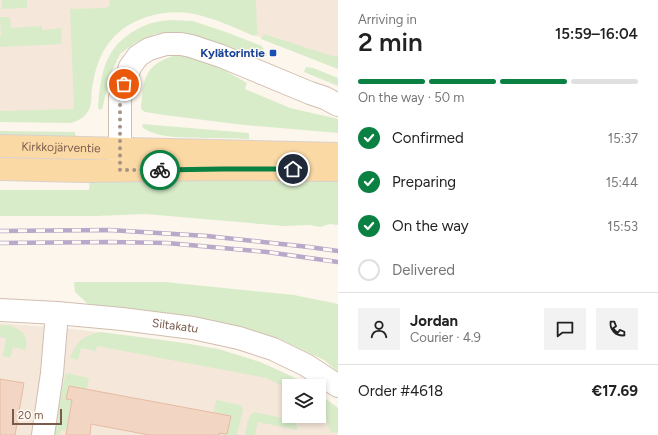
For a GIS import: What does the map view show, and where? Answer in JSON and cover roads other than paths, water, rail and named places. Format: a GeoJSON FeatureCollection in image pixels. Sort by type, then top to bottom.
{"type":"FeatureCollection","features":[{"type":"Feature","properties":{"kind":"main road","name":"Kirkkojärventie"},"geometry":{"type":"LineString","coordinates":[[0,146],[338,154]]}},
{"type":"Feature","properties":{"kind":"main road","name":"Kirkkojärventie"},"geometry":{"type":"LineString","coordinates":[[0,169],[82,171],[222,169],[338,170]]}},
{"type":"Feature","properties":{"kind":"street"},"geometry":{"type":"LineString","coordinates":[[120,170],[120,98],[130,67],[138,56],[149,49],[166,44],[191,46],[221,56],[310,93],[334,100]]}},
{"type":"Feature","properties":{"kind":"street","name":"Siltakatu"},"geometry":{"type":"LineString","coordinates":[[0,310],[58,313],[122,319],[193,328],[239,338],[273,349],[306,365],[338,386]]}},
{"type":"Feature","properties":{"kind":"street"},"geometry":{"type":"LineString","coordinates":[[43,435],[52,373],[58,313]]}},
{"type":"Feature","properties":{"kind":"railway"},"geometry":{"type":"LineString","coordinates":[[0,231],[109,230],[207,236],[338,251]]}},
{"type":"Feature","properties":{"kind":"railway"},"geometry":{"type":"LineString","coordinates":[[0,243],[167,243],[267,252],[338,262]]}},
{"type":"Feature","properties":{"kind":"place","name":"Kylätorintie"},"geometry":{"type":"Point","coordinates":[273,53]}}]}
